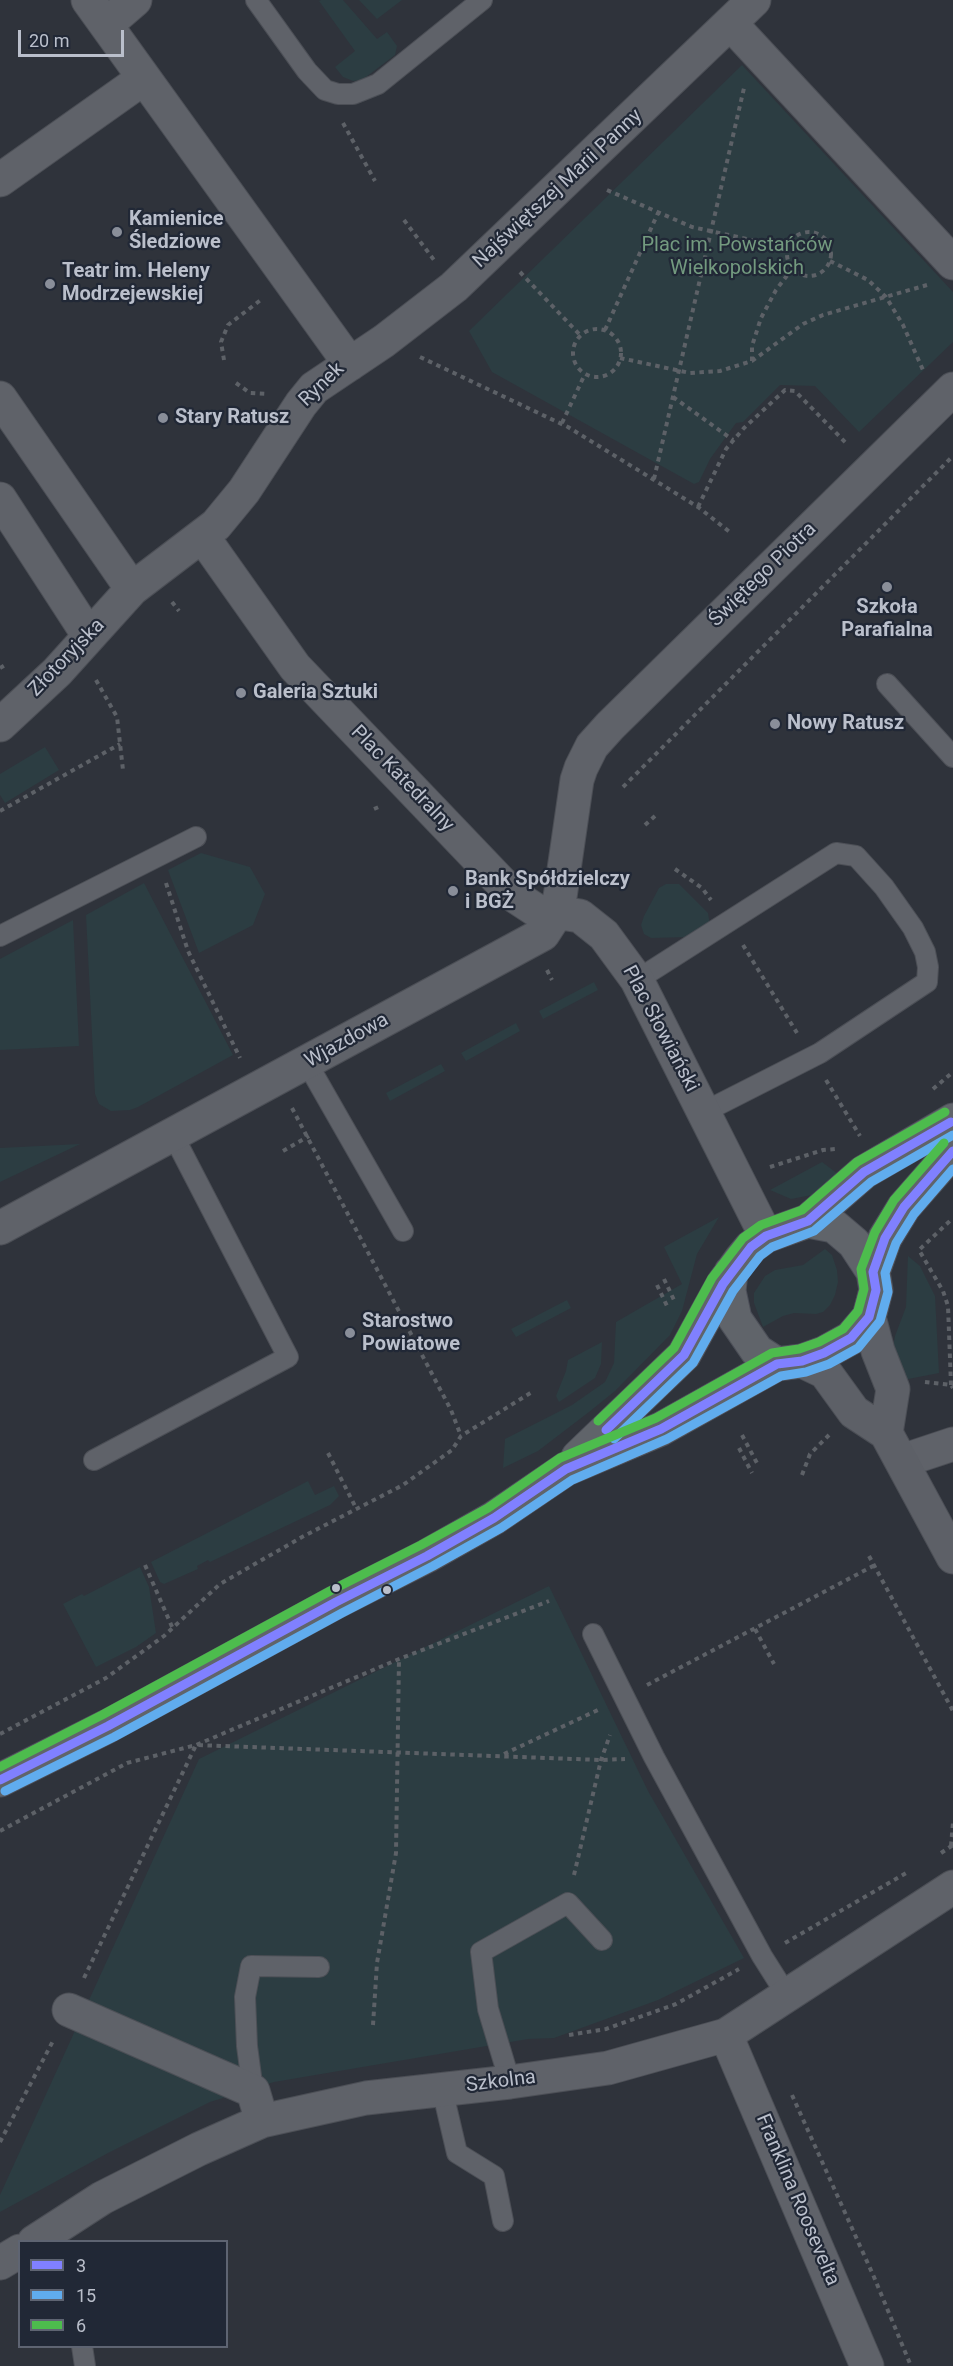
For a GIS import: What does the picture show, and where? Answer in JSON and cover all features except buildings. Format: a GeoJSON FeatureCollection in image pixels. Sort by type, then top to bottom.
{"type":"FeatureCollection","features":[{"type":"Feature","properties":{"kind":"main road"},"geometry":{"type":"LineString","coordinates":[[0,1780],[108,1726],[336,1602],[427,1556],[494,1518],[566,1469],[684,1355],[708,1309],[731,1272],[751,1247],[766,1236],[808,1221],[871,1168],[953,1120]]}},
{"type":"Feature","properties":{"kind":"main road"},"geometry":{"type":"LineString","coordinates":[[873,1272],[885,1238],[904,1207],[953,1151]]}},
{"type":"Feature","properties":{"kind":"main road"},"geometry":{"type":"LineString","coordinates":[[566,1469],[661,1428],[789,1362],[824,1353],[851,1338],[869,1317],[876,1290],[873,1272],[854,1244],[834,1226],[808,1221]]}},
{"type":"Feature","properties":{"kind":"main road"},"geometry":{"type":"LineString","coordinates":[[731,1272],[729,1291],[735,1319],[757,1351],[789,1362]]}},
{"type":"Feature","properties":{"kind":"street"},"geometry":{"type":"LineString","coordinates":[[97,12],[135,0]]}},
{"type":"Feature","properties":{"kind":"street","name":"Najświętszej Marii Panny"},"geometry":{"type":"LineString","coordinates":[[350,364],[454,287],[574,175],[754,0]]}},
{"type":"Feature","properties":{"kind":"street","name":"Rynek"},"geometry":{"type":"LineString","coordinates":[[97,12],[350,364],[308,395],[239,498],[203,537],[132,589]]}},
{"type":"Feature","properties":{"kind":"street"},"geometry":{"type":"LineString","coordinates":[[731,24],[943,273]]}},
{"type":"Feature","properties":{"kind":"street"},"geometry":{"type":"LineString","coordinates":[[0,180],[144,78]]}},
{"type":"Feature","properties":{"kind":"street","name":"Świętego Piotra"},"geometry":{"type":"LineString","coordinates":[[580,768],[592,746],[610,726],[940,384]]}},
{"type":"Feature","properties":{"kind":"street"},"geometry":{"type":"LineString","coordinates":[[0,398],[132,589]]}},
{"type":"Feature","properties":{"kind":"street"},"geometry":{"type":"LineString","coordinates":[[0,499],[84,643]]}},
{"type":"Feature","properties":{"kind":"street","name":"Plac Katedralny"},"geometry":{"type":"LineString","coordinates":[[203,537],[295,667],[513,895],[553,916]]}},
{"type":"Feature","properties":{"kind":"street","name":"Złotoryjska"},"geometry":{"type":"LineString","coordinates":[[0,724],[57,672],[132,589]]}},
{"type":"Feature","properties":{"kind":"street","name":"Wjazdowa"},"geometry":{"type":"LineString","coordinates":[[0,1228],[543,934],[553,916],[563,881],[580,768]]}},
{"type":"Feature","properties":{"kind":"street","name":"Plac Słowiański"},"geometry":{"type":"LineString","coordinates":[[553,916],[580,916],[596,928],[604,935],[637,980],[766,1236]]}},
{"type":"Feature","properties":{"kind":"street"},"geometry":{"type":"LineString","coordinates":[[869,1317],[878,1351],[893,1389],[886,1432]]}},
{"type":"Feature","properties":{"kind":"street"},"geometry":{"type":"LineString","coordinates":[[789,1362],[825,1372],[854,1412],[886,1432],[953,1557]]}},
{"type":"Feature","properties":{"kind":"street"},"geometry":{"type":"LineString","coordinates":[[902,1461],[953,1444]]}},
{"type":"Feature","properties":{"kind":"street","name":"Szkolna"},"geometry":{"type":"LineString","coordinates":[[51,2236],[102,2198],[199,2149],[257,2106],[366,2098],[510,2082],[608,2068],[726,2035],[953,1887]]}},
{"type":"Feature","properties":{"kind":"street"},"geometry":{"type":"LineString","coordinates":[[69,2010],[257,2106]]}},
{"type":"Feature","properties":{"kind":"street","name":"Franklina Roosevelta"},"geometry":{"type":"LineString","coordinates":[[726,2035],[867,2366]]}},
{"type":"Feature","properties":{"kind":"street"},"geometry":{"type":"LineString","coordinates":[[0,2263],[18,2252]]}},
{"type":"Feature","properties":{"kind":"lane"},"geometry":{"type":"LineString","coordinates":[[256,0],[307,71],[325,90],[338,94],[353,94],[378,84],[482,0]]}},
{"type":"Feature","properties":{"kind":"lane"},"geometry":{"type":"LineString","coordinates":[[887,684],[953,757]]}},
{"type":"Feature","properties":{"kind":"lane"},"geometry":{"type":"LineString","coordinates":[[0,936],[196,837]]}},
{"type":"Feature","properties":{"kind":"lane","name":"Plac Słowiański"},"geometry":{"type":"LineString","coordinates":[[637,980],[836,853],[856,856],[884,886],[914,928],[925,952],[928,967],[927,982],[820,1053],[704,1112]]}},
{"type":"Feature","properties":{"kind":"lane"},"geometry":{"type":"LineString","coordinates":[[307,1063],[403,1231]]}},
{"type":"Feature","properties":{"kind":"lane"},"geometry":{"type":"LineString","coordinates":[[93,1460],[288,1358],[172,1133]]}},
{"type":"Feature","properties":{"kind":"lane"},"geometry":{"type":"LineString","coordinates":[[593,1634],[654,1757],[762,1956],[786,1994]]}},
{"type":"Feature","properties":{"kind":"lane"},"geometry":{"type":"LineString","coordinates":[[510,2082],[488,2009],[481,1952],[568,1903],[602,1940]]}},
{"type":"Feature","properties":{"kind":"lane"},"geometry":{"type":"LineString","coordinates":[[257,2106],[247,2046],[245,1998],[251,1966],[320,1967]]}},
{"type":"Feature","properties":{"kind":"lane"},"geometry":{"type":"LineString","coordinates":[[442,2089],[457,2153],[494,2176],[503,2221]]}},
{"type":"Feature","properties":{"kind":"lane"},"geometry":{"type":"LineString","coordinates":[[81,2348],[85,2366]]}},
{"type":"Feature","properties":{"kind":"path"},"geometry":{"type":"LineString","coordinates":[[654,479],[753,48]]}},
{"type":"Feature","properties":{"kind":"path"},"geometry":{"type":"LineString","coordinates":[[325,90],[375,181]]}},
{"type":"Feature","properties":{"kind":"path"},"geometry":{"type":"LineString","coordinates":[[574,175],[692,227],[788,248]]}},
{"type":"Feature","properties":{"kind":"path"},"geometry":{"type":"LineString","coordinates":[[604,330],[658,213]]}},
{"type":"Feature","properties":{"kind":"path"},"geometry":{"type":"LineString","coordinates":[[404,220],[454,287]]}},
{"type":"Feature","properties":{"kind":"path"},"geometry":{"type":"LineString","coordinates":[[815,232],[829,243],[830,261],[824,271],[812,276],[801,275],[792,268],[788,259],[788,248],[791,241],[799,234],[815,232]]}},
{"type":"Feature","properties":{"kind":"path"},"geometry":{"type":"LineString","coordinates":[[497,247],[580,335]]}},
{"type":"Feature","properties":{"kind":"path"},"geometry":{"type":"LineString","coordinates":[[830,261],[863,277],[885,296],[940,384]]}},
{"type":"Feature","properties":{"kind":"path"},"geometry":{"type":"LineString","coordinates":[[752,361],[752,346],[761,318],[776,290],[792,268]]}},
{"type":"Feature","properties":{"kind":"path"},"geometry":{"type":"LineString","coordinates":[[620,358],[678,371],[708,373],[737,367],[752,361],[814,318],[885,296],[943,273]]}},
{"type":"Feature","properties":{"kind":"path"},"geometry":{"type":"LineString","coordinates":[[224,360],[221,348],[222,337],[228,325],[235,319]]}},
{"type":"Feature","properties":{"kind":"path"},"geometry":{"type":"LineString","coordinates":[[589,329],[604,330],[618,340],[621,347],[616,368],[608,374],[593,377],[577,367],[573,358],[574,344],[580,335],[589,329]]}},
{"type":"Feature","properties":{"kind":"path"},"geometry":{"type":"LineString","coordinates":[[384,341],[562,423],[698,507],[731,533]]}},
{"type":"Feature","properties":{"kind":"path"},"geometry":{"type":"LineString","coordinates":[[562,423],[585,374]]}},
{"type":"Feature","properties":{"kind":"path"},"geometry":{"type":"LineString","coordinates":[[236,383],[243,390],[254,394],[272,393]]}},
{"type":"Feature","properties":{"kind":"path"},"geometry":{"type":"LineString","coordinates":[[698,507],[721,458],[734,440],[784,390],[791,389],[853,451]]}},
{"type":"Feature","properties":{"kind":"path"},"geometry":{"type":"LineString","coordinates":[[672,397],[734,440]]}},
{"type":"Feature","properties":{"kind":"path"},"geometry":{"type":"LineString","coordinates":[[623,787],[953,456]]}},
{"type":"Feature","properties":{"kind":"path"},"geometry":{"type":"LineString","coordinates":[[84,643],[117,717],[123,770]]}},
{"type":"Feature","properties":{"kind":"path"},"geometry":{"type":"LineString","coordinates":[[0,811],[120,744]]}},
{"type":"Feature","properties":{"kind":"path"},"geometry":{"type":"LineString","coordinates":[[645,825],[656,815]]}},
{"type":"Feature","properties":{"kind":"path"},"geometry":{"type":"LineString","coordinates":[[157,856],[188,951],[255,1090]]}},
{"type":"Feature","properties":{"kind":"path"},"geometry":{"type":"LineString","coordinates":[[927,1094],[953,1072]]}},
{"type":"Feature","properties":{"kind":"path"},"geometry":{"type":"LineString","coordinates":[[291,1106],[450,1410],[461,1436]]}},
{"type":"Feature","properties":{"kind":"path"},"geometry":{"type":"LineString","coordinates":[[283,1151],[308,1136]]}},
{"type":"Feature","properties":{"kind":"path"},"geometry":{"type":"LineString","coordinates":[[736,1177],[823,1150],[844,1148]]}},
{"type":"Feature","properties":{"kind":"path"},"geometry":{"type":"LineString","coordinates":[[952,1386],[948,1306],[943,1291],[920,1250],[953,1218]]}},
{"type":"Feature","properties":{"kind":"path"},"geometry":{"type":"LineString","coordinates":[[664,1279],[678,1309]]}},
{"type":"Feature","properties":{"kind":"path"},"geometry":{"type":"LineString","coordinates":[[657,1285],[668,1308]]}},
{"type":"Feature","properties":{"kind":"path"},"geometry":{"type":"LineString","coordinates":[[0,1734],[106,1678],[173,1629],[220,1584],[356,1508],[403,1485],[452,1449],[461,1436],[532,1392]]}},
{"type":"Feature","properties":{"kind":"path"},"geometry":{"type":"LineString","coordinates":[[742,1435],[758,1465]]}},
{"type":"Feature","properties":{"kind":"path"},"geometry":{"type":"LineString","coordinates":[[739,1448],[752,1473]]}},
{"type":"Feature","properties":{"kind":"path"},"geometry":{"type":"LineString","coordinates":[[328,1453],[356,1508]]}},
{"type":"Feature","properties":{"kind":"path"},"geometry":{"type":"LineString","coordinates":[[869,1556],[953,1711]]}},
{"type":"Feature","properties":{"kind":"path"},"geometry":{"type":"LineString","coordinates":[[145,1564],[173,1629]]}},
{"type":"Feature","properties":{"kind":"path"},"geometry":{"type":"LineString","coordinates":[[502,1755],[625,1697],[875,1565]]}},
{"type":"Feature","properties":{"kind":"path"},"geometry":{"type":"LineString","coordinates":[[0,1831],[127,1763],[196,1745],[399,1659],[549,1601]]}},
{"type":"Feature","properties":{"kind":"path"},"geometry":{"type":"LineString","coordinates":[[755,1629],[774,1664]]}},
{"type":"Feature","properties":{"kind":"path"},"geometry":{"type":"LineString","coordinates":[[373,2025],[377,1963],[396,1853],[399,1659]]}},
{"type":"Feature","properties":{"kind":"path"},"geometry":{"type":"LineString","coordinates":[[568,1903],[601,1760],[625,1697]]}},
{"type":"Feature","properties":{"kind":"path"},"geometry":{"type":"LineString","coordinates":[[196,1745],[601,1760],[654,1757]]}},
{"type":"Feature","properties":{"kind":"path"},"geometry":{"type":"LineString","coordinates":[[0,2142],[69,2010],[196,1745]]}},
{"type":"Feature","properties":{"kind":"path"},"geometry":{"type":"LineString","coordinates":[[951,1846],[953,1822]]}},
{"type":"Feature","properties":{"kind":"path"},"geometry":{"type":"LineString","coordinates":[[792,2093],[911,2366]]}},
{"type":"Feature","properties":{"kind":"green space"},"geometry":{"type":"Polygon","coordinates":[[[343,0],[377,39],[387,32],[397,46],[395,55],[362,80],[353,81],[343,77],[335,67],[355,51],[319,1],[343,0]]]}},
{"type":"Feature","properties":{"kind":"green space"},"geometry":{"type":"Polygon","coordinates":[[[359,0],[402,0],[377,19],[359,0]]]}},
{"type":"Feature","properties":{"kind":"green space","name":"Plac im. Powstańców Wielkopolskich"},"geometry":{"type":"Polygon","coordinates":[[[742,65],[953,292],[953,342],[859,432],[815,386],[780,385],[743,422],[736,423],[710,459],[699,482],[694,484],[492,372],[469,331],[742,65]]]}},
{"type":"Feature","properties":{"kind":"green space"},"geometry":{"type":"Polygon","coordinates":[[[45,747],[59,770],[5,803],[0,795],[0,774],[45,747]]]}},
{"type":"Feature","properties":{"kind":"green space"},"geometry":{"type":"Polygon","coordinates":[[[201,853],[250,867],[265,894],[253,925],[199,953],[168,870],[201,853]]]}},
{"type":"Feature","properties":{"kind":"green space"},"geometry":{"type":"Polygon","coordinates":[[[144,883],[233,1055],[138,1107],[111,1111],[99,1104],[95,1094],[86,915],[144,883]]]}},
{"type":"Feature","properties":{"kind":"green space"},"geometry":{"type":"Polygon","coordinates":[[[666,884],[679,884],[708,913],[710,925],[689,937],[651,938],[644,934],[641,925],[644,916],[659,888],[666,884]]]}},
{"type":"Feature","properties":{"kind":"green space"},"geometry":{"type":"Polygon","coordinates":[[[73,920],[79,1046],[0,1050],[0,959],[73,920]]]}},
{"type":"Feature","properties":{"kind":"green space"},"geometry":{"type":"Polygon","coordinates":[[[594,982],[598,990],[543,1019],[539,1011],[594,982]]]}},
{"type":"Feature","properties":{"kind":"green space"},"geometry":{"type":"Polygon","coordinates":[[[516,1023],[520,1031],[466,1061],[461,1053],[516,1023]]]}},
{"type":"Feature","properties":{"kind":"green space"},"geometry":{"type":"Polygon","coordinates":[[[441,1064],[445,1071],[390,1101],[386,1093],[441,1064]]]}},
{"type":"Feature","properties":{"kind":"green space"},"geometry":{"type":"Polygon","coordinates":[[[80,1144],[0,1182],[0,1148],[80,1144]]]}},
{"type":"Feature","properties":{"kind":"green space"},"geometry":{"type":"Polygon","coordinates":[[[822,1162],[838,1174],[812,1195],[791,1199],[770,1190],[822,1162]]]}},
{"type":"Feature","properties":{"kind":"green space"},"geometry":{"type":"Polygon","coordinates":[[[719,1217],[697,1254],[682,1311],[670,1335],[615,1391],[589,1412],[538,1451],[503,1468],[505,1439],[572,1405],[605,1382],[614,1363],[616,1322],[682,1284],[664,1247],[719,1217]]]}},
{"type":"Feature","properties":{"kind":"green space"},"geometry":{"type":"Polygon","coordinates":[[[825,1249],[832,1255],[837,1270],[838,1282],[830,1305],[823,1312],[794,1313],[763,1327],[754,1303],[754,1293],[765,1276],[775,1270],[803,1265],[825,1249]]]}},
{"type":"Feature","properties":{"kind":"green space"},"geometry":{"type":"Polygon","coordinates":[[[908,1256],[920,1266],[935,1296],[939,1373],[903,1380],[892,1353],[895,1336],[906,1307],[908,1256]]]}},
{"type":"Feature","properties":{"kind":"green space"},"geometry":{"type":"Polygon","coordinates":[[[567,1300],[571,1308],[516,1337],[511,1329],[567,1300]]]}},
{"type":"Feature","properties":{"kind":"green space"},"geometry":{"type":"Polygon","coordinates":[[[602,1342],[601,1364],[595,1378],[559,1402],[556,1396],[568,1360],[602,1342]]]}},
{"type":"Feature","properties":{"kind":"green space"},"geometry":{"type":"Polygon","coordinates":[[[308,1481],[315,1495],[334,1486],[339,1496],[330,1505],[210,1562],[208,1560],[197,1566],[198,1569],[164,1584],[160,1582],[151,1562],[308,1481]]]}},
{"type":"Feature","properties":{"kind":"green space"},"geometry":{"type":"Polygon","coordinates":[[[140,1567],[149,1587],[156,1633],[136,1647],[96,1667],[63,1604],[82,1594],[84,1596],[140,1567]]]}},
{"type":"Feature","properties":{"kind":"green space"},"geometry":{"type":"Polygon","coordinates":[[[549,1586],[648,1791],[744,1958],[658,2000],[554,2038],[528,2039],[274,2082],[210,2102],[108,2153],[0,2212],[0,2195],[199,1759],[549,1586]]]}},
{"type":"Feature","properties":{"kind":"transit line","name":"6"},"geometry":{"type":"LineString","coordinates":[[598,1421],[674,1348],[712,1278],[743,1238],[761,1225],[802,1210],[857,1162],[945,1112]]}},
{"type":"Feature","properties":{"kind":"transit line","name":"3"},"geometry":{"type":"LineString","coordinates":[[606,1430],[684,1355],[723,1284],[751,1247],[766,1236],[808,1221],[864,1172],[951,1122]]}},
{"type":"Feature","properties":{"kind":"transit line","name":"15"},"geometry":{"type":"LineString","coordinates":[[614,1439],[693,1363],[733,1291],[760,1256],[772,1247],[814,1231],[871,1182],[953,1135]]}},
{"type":"Feature","properties":{"kind":"transit line","name":"6"},"geometry":{"type":"LineString","coordinates":[[0,1767],[421,1545],[488,1508],[560,1458],[656,1418],[772,1353],[799,1349],[819,1342],[843,1329],[858,1311],[864,1289],[861,1269],[875,1232],[894,1200],[944,1143]]}},
{"type":"Feature","properties":{"kind":"transit line","name":"3"},"geometry":{"type":"LineString","coordinates":[[0,1780],[108,1726],[336,1602],[427,1556],[494,1518],[566,1469],[661,1429],[777,1364],[802,1361],[824,1353],[851,1338],[869,1317],[876,1290],[873,1272],[885,1238],[904,1207],[953,1151]]}},
{"type":"Feature","properties":{"kind":"transit line","name":"15"},"geometry":{"type":"LineString","coordinates":[[5,1791],[114,1737],[433,1566],[501,1528],[572,1480],[667,1439],[781,1376],[806,1372],[829,1364],[858,1348],[880,1321],[888,1292],[885,1273],[896,1243],[914,1214],[953,1169]]}},
{"type":"Feature","properties":{"kind":"place","name":"Kamienice Śledziowe"},"geometry":{"type":"Point","coordinates":[117,232]}},
{"type":"Feature","properties":{"kind":"place","name":"Teatr im. Heleny Modrzejewskiej"},"geometry":{"type":"Point","coordinates":[50,284]}},
{"type":"Feature","properties":{"kind":"place","name":"Stary Ratusz"},"geometry":{"type":"Point","coordinates":[163,418]}},
{"type":"Feature","properties":{"kind":"place","name":"Szkoła Parafialna"},"geometry":{"type":"Point","coordinates":[887,587]}},
{"type":"Feature","properties":{"kind":"place","name":"Galeria Sztuki"},"geometry":{"type":"Point","coordinates":[241,693]}},
{"type":"Feature","properties":{"kind":"place","name":"Nowy Ratusz"},"geometry":{"type":"Point","coordinates":[775,724]}},
{"type":"Feature","properties":{"kind":"place","name":"Bank Spółdzielczy i BGŻ"},"geometry":{"type":"Point","coordinates":[453,891]}},
{"type":"Feature","properties":{"kind":"place","name":"Starostwo Powiatowe"},"geometry":{"type":"Point","coordinates":[350,1333]}}]}
